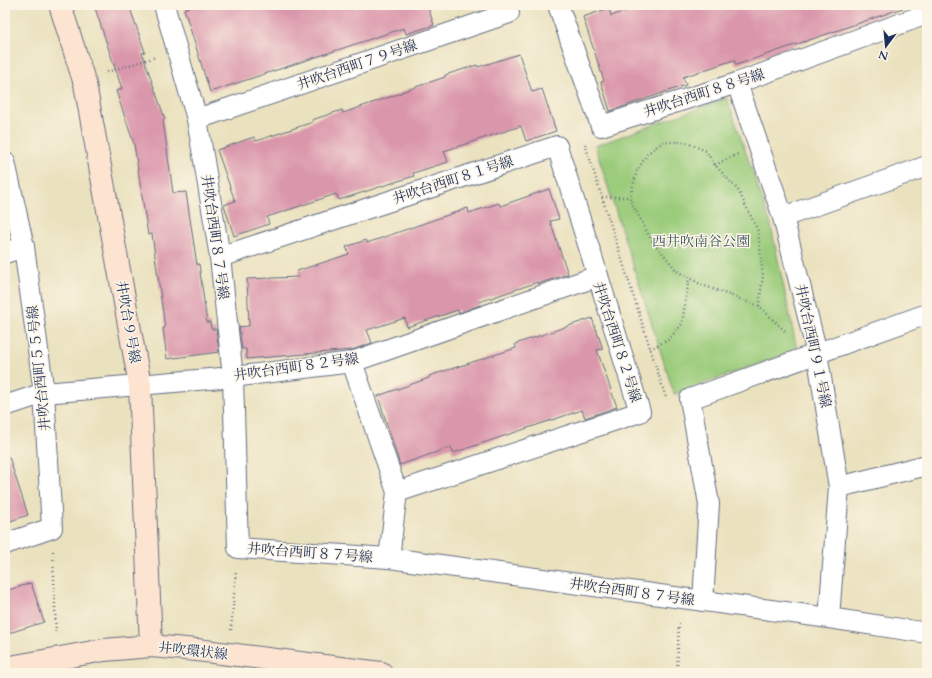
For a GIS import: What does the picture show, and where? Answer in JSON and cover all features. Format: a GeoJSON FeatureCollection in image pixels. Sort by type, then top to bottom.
{"type":"FeatureCollection","features":[{"type":"Feature","properties":{"kind":"street","name":"井吹台９号線"},"geometry":{"type":"LineString","coordinates":[[60,5],[83,79],[140,385],[151,646]]}},
{"type":"Feature","properties":{"kind":"street","name":"井吹台西町８７号線"},"geometry":{"type":"LineString","coordinates":[[164,5],[197,119],[220,257],[233,377],[238,548],[389,558],[829,618],[927,633]]}},
{"type":"Feature","properties":{"kind":"street","name":"井吹台西町７９号線"},"geometry":{"type":"LineString","coordinates":[[197,119],[509,13],[506,5]]}},
{"type":"Feature","properties":{"kind":"street","name":"井吹台西町８８号線"},"geometry":{"type":"LineString","coordinates":[[558,5],[601,126],[737,83],[927,14]]}},
{"type":"Feature","properties":{"kind":"street","name":"井吹台西町９１号線"},"geometry":{"type":"LineString","coordinates":[[737,83],[782,217],[814,354],[839,487],[829,618]]}},
{"type":"Feature","properties":{"kind":"street","name":"井吹台西町８１号線"},"geometry":{"type":"LineString","coordinates":[[220,257],[557,146],[598,276]]}},
{"type":"Feature","properties":{"kind":"street","name":"井吹台西町５５号線"},"geometry":{"type":"LineString","coordinates":[[5,162],[24,247],[44,393],[52,528]]}},
{"type":"Feature","properties":{"kind":"street"},"geometry":{"type":"LineString","coordinates":[[782,217],[927,166]]}},
{"type":"Feature","properties":{"kind":"street"},"geometry":{"type":"LineString","coordinates":[[5,253],[24,247]]}},
{"type":"Feature","properties":{"kind":"street","name":"井吹台西町８２号線"},"geometry":{"type":"LineString","coordinates":[[5,406],[44,393],[233,377],[352,362],[598,276],[640,412],[397,492]]}},
{"type":"Feature","properties":{"kind":"street"},"geometry":{"type":"LineString","coordinates":[[703,601],[709,504],[690,399],[927,314]]}},
{"type":"Feature","properties":{"kind":"street"},"geometry":{"type":"LineString","coordinates":[[352,362],[397,492],[389,558]]}},
{"type":"Feature","properties":{"kind":"street"},"geometry":{"type":"LineString","coordinates":[[839,487],[927,465]]}},
{"type":"Feature","properties":{"kind":"street"},"geometry":{"type":"LineString","coordinates":[[5,544],[52,528]]}},
{"type":"Feature","properties":{"kind":"street","name":"井吹環状線"},"geometry":{"type":"LineString","coordinates":[[5,668],[104,650],[151,646],[382,673]]}},
{"type":"Feature","properties":{"kind":"path"},"geometry":{"type":"LineString","coordinates":[[83,79],[177,50]]}},
{"type":"Feature","properties":{"kind":"path"},"geometry":{"type":"LineString","coordinates":[[758,306],[763,276],[758,231],[738,190],[715,165],[706,151],[685,142],[663,142],[648,153],[637,171],[630,198],[651,239],[677,271],[702,285],[758,306],[814,354]]}},
{"type":"Feature","properties":{"kind":"path"},"geometry":{"type":"LineString","coordinates":[[602,197],[630,198]]}},
{"type":"Feature","properties":{"kind":"path"},"geometry":{"type":"LineString","coordinates":[[650,349],[668,340],[682,324],[689,278]]}},
{"type":"Feature","properties":{"kind":"path"},"geometry":{"type":"LineString","coordinates":[[52,528],[57,658]]}},
{"type":"Feature","properties":{"kind":"path"},"geometry":{"type":"LineString","coordinates":[[229,654],[238,548]]}},
{"type":"Feature","properties":{"kind":"path"},"geometry":{"type":"LineString","coordinates":[[677,673],[680,598]]}},
{"type":"Feature","properties":{"kind":"green space","name":"西井吹南谷公園"},"geometry":{"type":"Polygon","coordinates":[[[727,98],[770,222],[797,350],[674,394],[595,146],[727,98]]]}},
{"type":"Feature","properties":{"kind":"building"},"geometry":{"type":"Polygon","coordinates":[[[94,5],[129,5],[145,52],[142,53],[165,119],[163,120],[173,193],[186,192],[197,265],[199,264],[207,323],[210,322],[211,329],[216,329],[219,352],[167,359],[163,328],[165,328],[152,234],[148,235],[134,144],[116,91],[122,89],[94,5]]]}},
{"type":"Feature","properties":{"kind":"building"},"geometry":{"type":"Polygon","coordinates":[[[195,5],[427,5],[434,25],[406,34],[404,28],[210,92],[184,9],[195,5]]]}},
{"type":"Feature","properties":{"kind":"building"},"geometry":{"type":"Polygon","coordinates":[[[643,5],[903,5],[903,8],[736,65],[734,60],[683,77],[686,85],[610,111],[601,82],[604,81],[583,17],[609,8],[611,16],[643,5]]]}},
{"type":"Feature","properties":{"kind":"building"},"geometry":{"type":"Polygon","coordinates":[[[519,54],[532,92],[542,89],[556,131],[526,141],[521,126],[444,151],[448,162],[413,173],[414,176],[339,200],[336,194],[267,217],[269,224],[234,236],[224,205],[235,201],[217,150],[254,137],[256,141],[313,122],[312,120],[342,110],[343,113],[401,93],[445,77],[445,75],[477,65],[478,67],[519,54]]]}},
{"type":"Feature","properties":{"kind":"building"},"geometry":{"type":"Polygon","coordinates":[[[549,189],[559,219],[550,221],[568,274],[538,284],[538,282],[479,302],[480,305],[459,313],[458,310],[407,327],[405,318],[367,330],[372,343],[352,350],[247,359],[246,349],[242,349],[239,327],[249,326],[247,279],[299,277],[297,271],[349,254],[346,247],[366,240],[367,243],[468,208],[469,213],[499,203],[500,206],[549,189]]]}},
{"type":"Feature","properties":{"kind":"building"},"geometry":{"type":"Polygon","coordinates":[[[592,318],[603,349],[597,350],[617,407],[585,418],[582,410],[453,453],[451,447],[400,465],[378,396],[429,378],[429,376],[516,348],[515,344],[592,318]]]}},
{"type":"Feature","properties":{"kind":"building"},"geometry":{"type":"Polygon","coordinates":[[[9,457],[28,515],[5,523],[5,458],[9,457]]]}},
{"type":"Feature","properties":{"kind":"building"},"geometry":{"type":"Polygon","coordinates":[[[31,583],[44,622],[9,633],[5,620],[5,591],[31,583]]]}}]}
